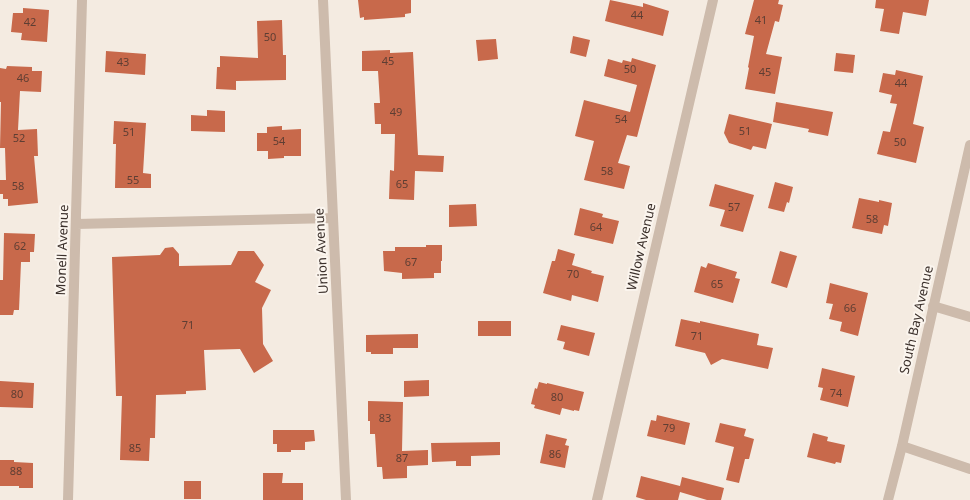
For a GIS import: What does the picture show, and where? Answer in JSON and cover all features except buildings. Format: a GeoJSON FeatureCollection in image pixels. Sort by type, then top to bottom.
{"type":"FeatureCollection","features":[{"type":"Feature","properties":{"kind":"street","name":"Monell Avenue"},"geometry":{"type":"LineString","coordinates":[[68,500],[82,0]]}},
{"type":"Feature","properties":{"kind":"street","name":"Union Avenue"},"geometry":{"type":"LineString","coordinates":[[323,0],[346,500]]}},
{"type":"Feature","properties":{"kind":"street","name":"Willow Avenue"},"geometry":{"type":"LineString","coordinates":[[596,500],[713,0]]}},
{"type":"Feature","properties":{"kind":"street","name":"South Bay Avenue"},"geometry":{"type":"LineString","coordinates":[[888,500],[902,446],[970,145]]}},
{"type":"Feature","properties":{"kind":"street"},"geometry":{"type":"LineString","coordinates":[[76,224],[333,218]]}},
{"type":"Feature","properties":{"kind":"street"},"geometry":{"type":"LineString","coordinates":[[934,306],[970,317]]}},
{"type":"Feature","properties":{"kind":"street"},"geometry":{"type":"LineString","coordinates":[[902,446],[970,469]]}}]}
